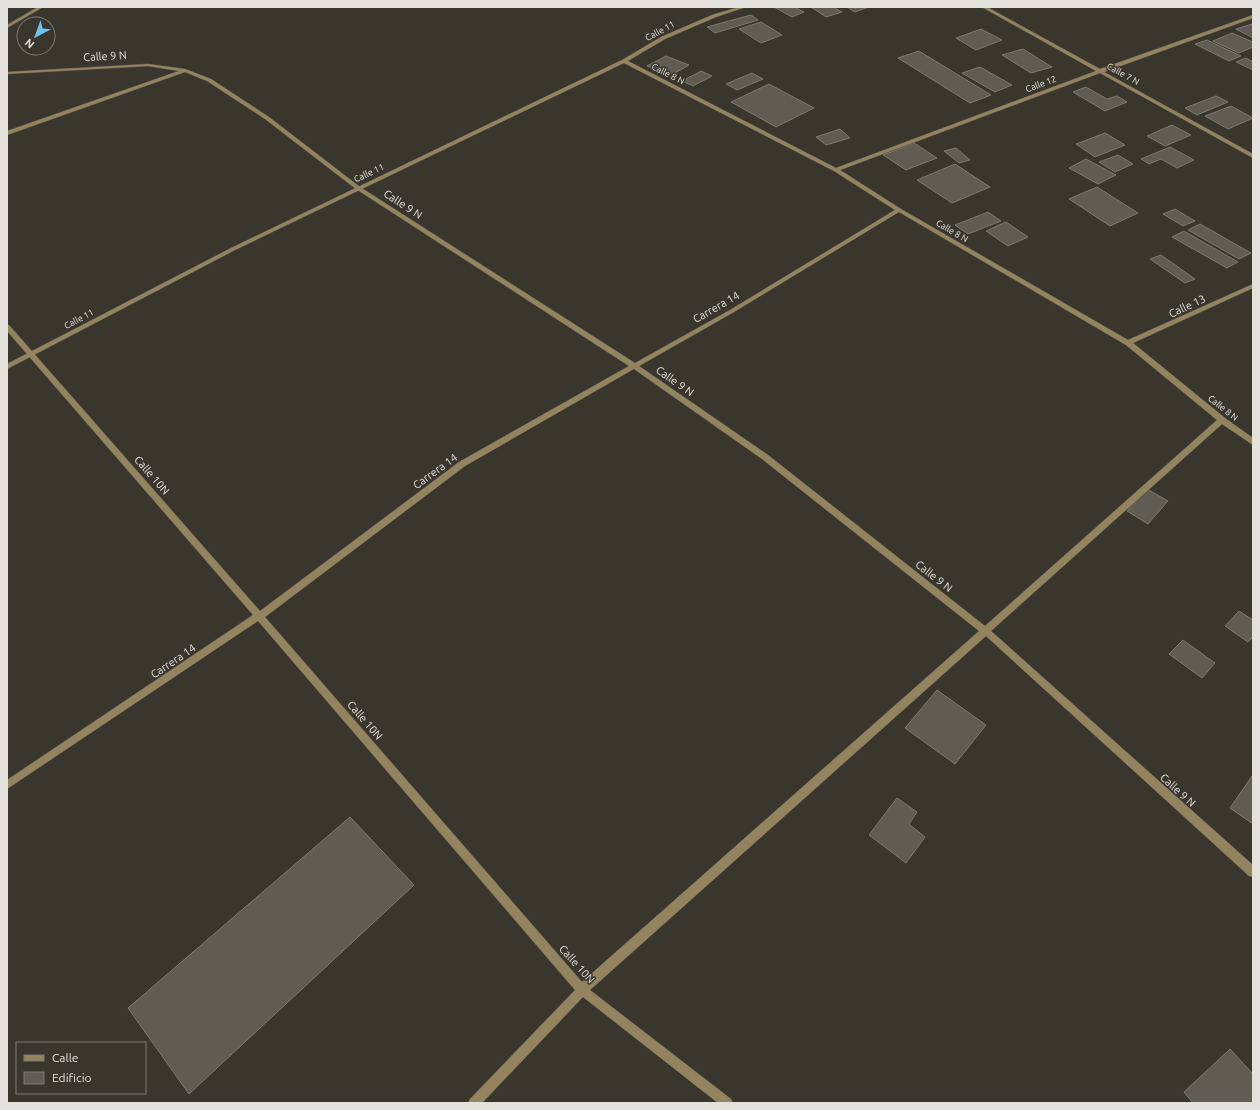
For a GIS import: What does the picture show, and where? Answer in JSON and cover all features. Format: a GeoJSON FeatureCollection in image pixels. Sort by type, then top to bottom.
{"type":"FeatureCollection","features":[{"type":"Feature","properties":{"kind":"street"},"geometry":{"type":"LineString","coordinates":[[7,27],[41,7]]}},
{"type":"Feature","properties":{"kind":"street","name":"Calle 11"},"geometry":{"type":"LineString","coordinates":[[7,367],[233,248],[624,61],[663,38],[714,16],[744,7]]}},
{"type":"Feature","properties":{"kind":"street","name":"Calle 7 N"},"geometry":{"type":"LineString","coordinates":[[984,7],[1253,156]]}},
{"type":"Feature","properties":{"kind":"street","name":"Calle 12"},"geometry":{"type":"LineString","coordinates":[[836,170],[1100,71],[1253,16]]}},
{"type":"Feature","properties":{"kind":"street","name":"Calle 8 N"},"geometry":{"type":"LineString","coordinates":[[624,61],[836,170],[899,210],[1128,343],[1222,420],[1253,442]]}},
{"type":"Feature","properties":{"kind":"street","name":"Calle 9 N"},"geometry":{"type":"LineString","coordinates":[[7,73],[148,65],[185,70],[209,80],[267,118],[358,188],[634,366],[765,457],[986,631],[1253,872]]}},
{"type":"Feature","properties":{"kind":"street"},"geometry":{"type":"LineString","coordinates":[[7,134],[185,70]]}},
{"type":"Feature","properties":{"kind":"street","name":"Carrera 14"},"geometry":{"type":"LineString","coordinates":[[7,785],[259,616],[462,464],[732,311],[899,210]]}},
{"type":"Feature","properties":{"kind":"street","name":"Calle 13"},"geometry":{"type":"LineString","coordinates":[[1128,343],[1253,286]]}},
{"type":"Feature","properties":{"kind":"street","name":"Calle 10N"},"geometry":{"type":"LineString","coordinates":[[7,327],[582,990],[727,1103]]}},
{"type":"Feature","properties":{"kind":"street"},"geometry":{"type":"LineString","coordinates":[[474,1103],[582,990],[1222,420]]}},
{"type":"Feature","properties":{"kind":"building"},"geometry":{"type":"Polygon","coordinates":[[[774,7],[794,7],[804,12],[792,17],[774,7]]]}},
{"type":"Feature","properties":{"kind":"building"},"geometry":{"type":"Polygon","coordinates":[[[811,7],[833,7],[842,12],[826,17],[811,7]]]}},
{"type":"Feature","properties":{"kind":"building"},"geometry":{"type":"Polygon","coordinates":[[[847,7],[869,7],[855,12],[847,7]]]}},
{"type":"Feature","properties":{"kind":"building"},"geometry":{"type":"Polygon","coordinates":[[[751,15],[758,20],[715,33],[707,27],[751,15]]]}},
{"type":"Feature","properties":{"kind":"building"},"geometry":{"type":"Polygon","coordinates":[[[761,22],[782,35],[761,43],[739,29],[761,22]]]}},
{"type":"Feature","properties":{"kind":"building"},"geometry":{"type":"Polygon","coordinates":[[[1252,24],[1253,38],[1236,29],[1252,24]]]}},
{"type":"Feature","properties":{"kind":"building"},"geometry":{"type":"Polygon","coordinates":[[[981,29],[1002,40],[976,50],[956,38],[981,29]]]}},
{"type":"Feature","properties":{"kind":"building"},"geometry":{"type":"Polygon","coordinates":[[[1232,33],[1253,42],[1253,47],[1239,53],[1213,41],[1232,33]]]}},
{"type":"Feature","properties":{"kind":"building"},"geometry":{"type":"Polygon","coordinates":[[[1207,40],[1241,56],[1229,61],[1195,44],[1207,40]]]}},
{"type":"Feature","properties":{"kind":"building"},"geometry":{"type":"Polygon","coordinates":[[[1023,49],[1052,67],[1031,73],[1002,55],[1023,49]]]}},
{"type":"Feature","properties":{"kind":"building"},"geometry":{"type":"Polygon","coordinates":[[[919,51],[991,95],[970,103],[898,58],[919,51]]]}},
{"type":"Feature","properties":{"kind":"building"},"geometry":{"type":"Polygon","coordinates":[[[666,56],[689,65],[670,76],[647,66],[666,56]]]}},
{"type":"Feature","properties":{"kind":"building"},"geometry":{"type":"Polygon","coordinates":[[[1246,58],[1253,62],[1253,70],[1236,62],[1246,58]]]}},
{"type":"Feature","properties":{"kind":"building"},"geometry":{"type":"Polygon","coordinates":[[[980,67],[1012,85],[995,92],[962,73],[980,67]]]}},
{"type":"Feature","properties":{"kind":"building"},"geometry":{"type":"Polygon","coordinates":[[[701,71],[712,76],[693,86],[682,81],[701,71]]]}},
{"type":"Feature","properties":{"kind":"building"},"geometry":{"type":"Polygon","coordinates":[[[752,73],[763,79],[737,90],[726,84],[752,73]]]}},
{"type":"Feature","properties":{"kind":"building"},"geometry":{"type":"Polygon","coordinates":[[[769,84],[814,108],[776,127],[731,102],[769,84]]]}},
{"type":"Feature","properties":{"kind":"building"},"geometry":{"type":"Polygon","coordinates":[[[1086,87],[1107,99],[1117,96],[1127,102],[1105,111],[1073,92],[1086,87]]]}},
{"type":"Feature","properties":{"kind":"building"},"geometry":{"type":"Polygon","coordinates":[[[1216,96],[1228,102],[1197,115],[1185,108],[1216,96]]]}},
{"type":"Feature","properties":{"kind":"building"},"geometry":{"type":"Polygon","coordinates":[[[1231,106],[1253,118],[1228,129],[1205,116],[1231,106]]]}},
{"type":"Feature","properties":{"kind":"building"},"geometry":{"type":"Polygon","coordinates":[[[1172,125],[1191,135],[1165,146],[1147,136],[1172,125]]]}},
{"type":"Feature","properties":{"kind":"building"},"geometry":{"type":"Polygon","coordinates":[[[840,129],[850,138],[826,145],[816,137],[840,129]]]}},
{"type":"Feature","properties":{"kind":"building"},"geometry":{"type":"Polygon","coordinates":[[[1105,133],[1125,145],[1095,157],[1076,144],[1105,133]]]}},
{"type":"Feature","properties":{"kind":"building"},"geometry":{"type":"Polygon","coordinates":[[[914,143],[937,158],[906,170],[883,155],[914,143]]]}},
{"type":"Feature","properties":{"kind":"building"},"geometry":{"type":"Polygon","coordinates":[[[1170,147],[1194,160],[1177,168],[1161,159],[1149,164],[1141,159],[1170,147]]]}},
{"type":"Feature","properties":{"kind":"building"},"geometry":{"type":"Polygon","coordinates":[[[956,148],[970,160],[959,163],[944,151],[956,148]]]}},
{"type":"Feature","properties":{"kind":"building"},"geometry":{"type":"Polygon","coordinates":[[[1118,155],[1133,164],[1115,172],[1099,162],[1118,155]]]}},
{"type":"Feature","properties":{"kind":"building"},"geometry":{"type":"Polygon","coordinates":[[[1086,159],[1116,175],[1098,184],[1069,168],[1086,159]]]}},
{"type":"Feature","properties":{"kind":"building"},"geometry":{"type":"Polygon","coordinates":[[[955,164],[990,187],[952,203],[917,180],[955,164]]]}},
{"type":"Feature","properties":{"kind":"building"},"geometry":{"type":"Polygon","coordinates":[[[1097,187],[1138,213],[1110,226],[1069,199],[1097,187]]]}},
{"type":"Feature","properties":{"kind":"building"},"geometry":{"type":"Polygon","coordinates":[[[1175,209],[1195,221],[1183,226],[1163,214],[1175,209]]]}},
{"type":"Feature","properties":{"kind":"building"},"geometry":{"type":"Polygon","coordinates":[[[988,212],[1001,221],[968,234],[955,225],[988,212]]]}},
{"type":"Feature","properties":{"kind":"building"},"geometry":{"type":"Polygon","coordinates":[[[1006,222],[1028,237],[1008,246],[986,231],[1006,222]]]}},
{"type":"Feature","properties":{"kind":"building"},"geometry":{"type":"Polygon","coordinates":[[[1200,224],[1251,253],[1239,259],[1188,230],[1200,224]]]}},
{"type":"Feature","properties":{"kind":"building"},"geometry":{"type":"Polygon","coordinates":[[[1184,231],[1238,262],[1227,268],[1172,237],[1184,231]]]}},
{"type":"Feature","properties":{"kind":"building"},"geometry":{"type":"Polygon","coordinates":[[[1161,255],[1195,279],[1185,283],[1150,259],[1161,255]]]}},
{"type":"Feature","properties":{"kind":"building"},"geometry":{"type":"Polygon","coordinates":[[[1147,489],[1168,501],[1148,524],[1127,511],[1147,489]]]}},
{"type":"Feature","properties":{"kind":"building"},"geometry":{"type":"Polygon","coordinates":[[[1239,611],[1253,620],[1253,637],[1248,642],[1225,626],[1239,611]]]}},
{"type":"Feature","properties":{"kind":"building"},"geometry":{"type":"Polygon","coordinates":[[[1183,640],[1215,663],[1202,678],[1169,654],[1183,640]]]}},
{"type":"Feature","properties":{"kind":"building"},"geometry":{"type":"Polygon","coordinates":[[[937,690],[986,725],[955,764],[905,728],[937,690]]]}},
{"type":"Feature","properties":{"kind":"building"},"geometry":{"type":"Polygon","coordinates":[[[1252,776],[1253,777],[1253,824],[1230,808],[1252,776]]]}},
{"type":"Feature","properties":{"kind":"building"},"geometry":{"type":"Polygon","coordinates":[[[897,798],[917,812],[909,824],[925,837],[906,863],[869,835],[897,798]]]}},
{"type":"Feature","properties":{"kind":"building"},"geometry":{"type":"Polygon","coordinates":[[[350,817],[414,885],[189,1094],[128,1008],[350,817]]]}},
{"type":"Feature","properties":{"kind":"building"},"geometry":{"type":"Polygon","coordinates":[[[1230,1049],[1253,1074],[1253,1103],[1193,1103],[1184,1092],[1230,1049]]]}}]}
